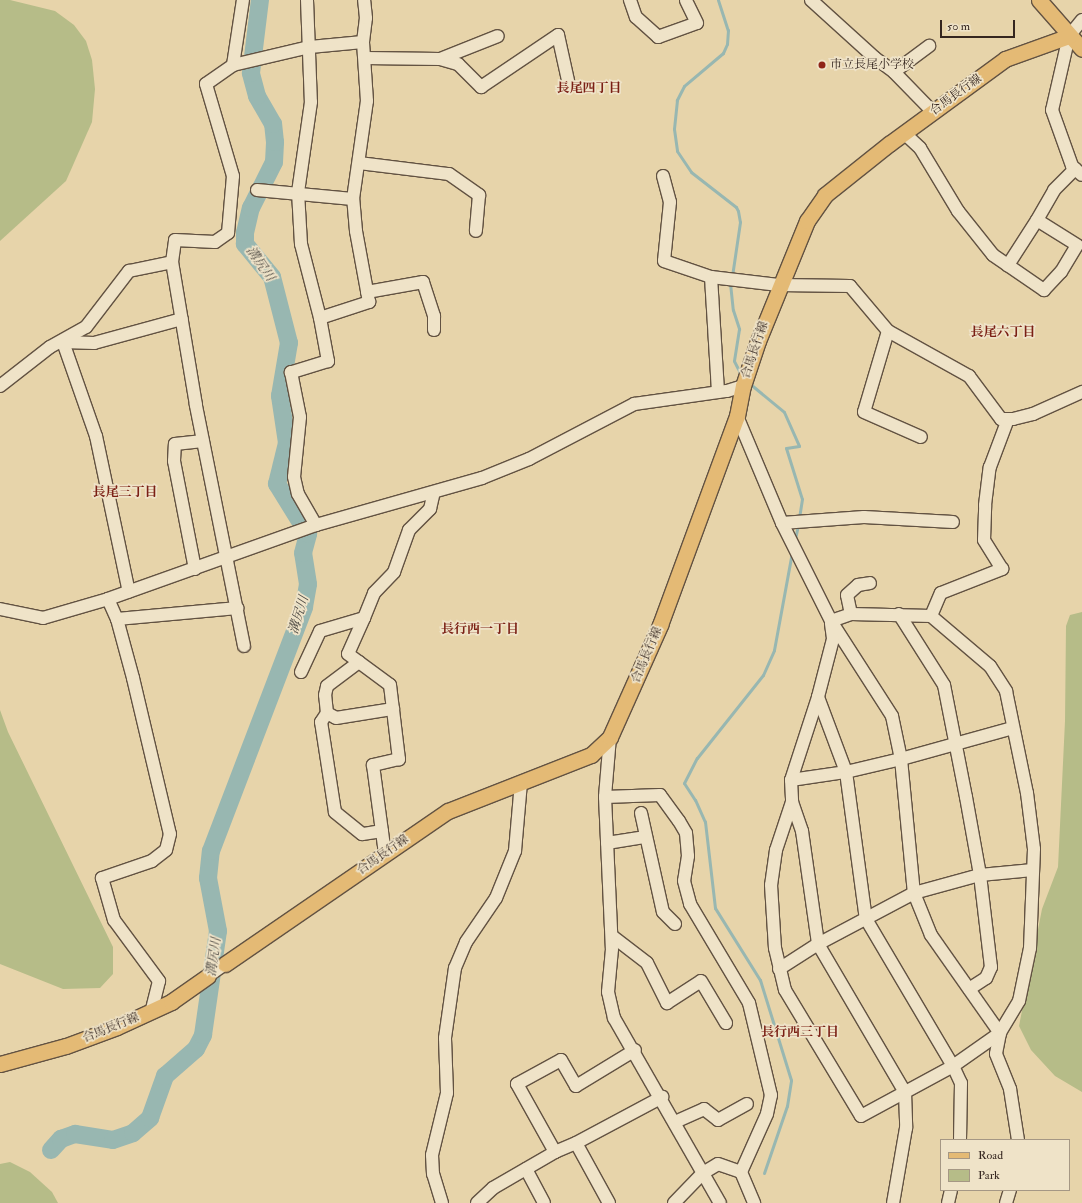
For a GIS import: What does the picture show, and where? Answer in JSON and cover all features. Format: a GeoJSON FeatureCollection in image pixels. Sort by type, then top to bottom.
{"type":"FeatureCollection","features":[{"type":"Feature","properties":{"kind":"main road"},"geometry":{"type":"LineString","coordinates":[[1039,0],[1082,49]]}},
{"type":"Feature","properties":{"kind":"main road","name":"合馬長行線"},"geometry":{"type":"LineString","coordinates":[[225,964],[448,811],[591,755],[610,736],[617,727],[660,625],[737,416],[743,386],[779,285],[807,220],[825,195],[904,133],[1005,59],[1069,36]]}},
{"type":"Feature","properties":{"kind":"main road","name":"合馬長行線"},"geometry":{"type":"LineString","coordinates":[[0,1064],[66,1046],[151,1012],[171,1002],[208,976]]}},
{"type":"Feature","properties":{"kind":"street"},"geometry":{"type":"LineString","coordinates":[[233,65],[243,0]]}},
{"type":"Feature","properties":{"kind":"street"},"geometry":{"type":"LineString","coordinates":[[307,0],[312,102],[298,192],[302,244],[320,318],[328,361],[291,372],[300,417],[294,477],[298,494],[316,525]]}},
{"type":"Feature","properties":{"kind":"street"},"geometry":{"type":"LineString","coordinates":[[320,318],[369,302],[356,231],[353,199],[367,101],[363,42],[366,18],[364,0]]}},
{"type":"Feature","properties":{"kind":"street"},"geometry":{"type":"LineString","coordinates":[[630,0],[636,17],[658,37],[697,23],[686,0]]}},
{"type":"Feature","properties":{"kind":"street"},"geometry":{"type":"LineString","coordinates":[[811,0],[875,58],[894,72],[933,112]]}},
{"type":"Feature","properties":{"kind":"street"},"geometry":{"type":"LineString","coordinates":[[1008,265],[1054,190],[1079,172],[1052,110],[1069,36],[1082,20]]}},
{"type":"Feature","properties":{"kind":"street"},"geometry":{"type":"LineString","coordinates":[[365,58],[440,59],[458,64],[481,87],[558,35],[569,85]]}},
{"type":"Feature","properties":{"kind":"street"},"geometry":{"type":"LineString","coordinates":[[440,59],[498,36]]}},
{"type":"Feature","properties":{"kind":"street"},"geometry":{"type":"LineString","coordinates":[[244,646],[230,567],[226,558],[203,442],[172,262],[174,240],[215,242],[228,233],[233,176],[206,84],[233,65],[310,47],[363,42]]}},
{"type":"Feature","properties":{"kind":"street"},"geometry":{"type":"LineString","coordinates":[[894,72],[929,46]]}},
{"type":"Feature","properties":{"kind":"street"},"geometry":{"type":"LineString","coordinates":[[904,133],[920,148],[958,211],[993,255],[1044,290],[1061,272],[1077,245],[1037,220]]}},
{"type":"Feature","properties":{"kind":"street"},"geometry":{"type":"LineString","coordinates":[[359,163],[449,174],[479,195],[476,231]]}},
{"type":"Feature","properties":{"kind":"street"},"geometry":{"type":"LineString","coordinates":[[663,176],[670,202],[664,261],[711,277],[779,285],[850,286],[888,331],[969,376],[1001,419],[1033,414],[1082,392]]}},
{"type":"Feature","properties":{"kind":"street"},"geometry":{"type":"LineString","coordinates":[[257,190],[298,192],[353,199]]}},
{"type":"Feature","properties":{"kind":"street"},"geometry":{"type":"LineString","coordinates":[[0,386],[50,348],[86,328],[129,271],[172,262]]}},
{"type":"Feature","properties":{"kind":"street"},"geometry":{"type":"LineString","coordinates":[[711,277],[718,392]]}},
{"type":"Feature","properties":{"kind":"street"},"geometry":{"type":"LineString","coordinates":[[367,292],[423,282],[434,316],[434,330]]}},
{"type":"Feature","properties":{"kind":"street"},"geometry":{"type":"LineString","coordinates":[[63,342],[94,344],[182,319]]}},
{"type":"Feature","properties":{"kind":"street"},"geometry":{"type":"LineString","coordinates":[[888,331],[864,412],[921,437]]}},
{"type":"Feature","properties":{"kind":"street"},"geometry":{"type":"LineString","coordinates":[[63,342],[96,436],[129,592]]}},
{"type":"Feature","properties":{"kind":"street"},"geometry":{"type":"LineString","coordinates":[[0,609],[43,618],[108,599],[316,525],[482,478],[529,459],[634,404],[718,392],[743,386]]}},
{"type":"Feature","properties":{"kind":"street"},"geometry":{"type":"LineString","coordinates":[[737,416],[782,524],[831,621],[892,716],[901,759],[914,893],[931,935],[1000,1033]]}},
{"type":"Feature","properties":{"kind":"street"},"geometry":{"type":"LineString","coordinates":[[931,616],[941,593],[1002,569],[984,540],[985,505],[990,467],[1008,419]]}},
{"type":"Feature","properties":{"kind":"street"},"geometry":{"type":"LineString","coordinates":[[195,569],[174,461],[174,450],[175,444],[203,442]]}},
{"type":"Feature","properties":{"kind":"street"},"geometry":{"type":"LineString","coordinates":[[385,854],[373,765],[399,759],[390,685],[348,654],[374,593],[394,572],[409,530],[430,508],[434,492]]}},
{"type":"Feature","properties":{"kind":"street"},"geometry":{"type":"LineString","coordinates":[[782,524],[864,517],[953,522]]}},
{"type":"Feature","properties":{"kind":"street"},"geometry":{"type":"LineString","coordinates":[[850,614],[847,594],[858,585],[870,583]]}},
{"type":"Feature","properties":{"kind":"street"},"geometry":{"type":"LineString","coordinates":[[108,599],[117,619],[170,834],[166,850],[152,861],[102,878],[114,920],[159,981],[151,1012]]}},
{"type":"Feature","properties":{"kind":"street"},"geometry":{"type":"LineString","coordinates":[[117,619],[238,608]]}},
{"type":"Feature","properties":{"kind":"street"},"geometry":{"type":"LineString","coordinates":[[831,621],[850,614],[899,614],[931,616],[990,666],[1006,691],[1027,793],[1034,849],[1030,948],[1019,1001],[1000,1033],[996,1054],[1010,1089],[1018,1139]]}},
{"type":"Feature","properties":{"kind":"street"},"geometry":{"type":"LineString","coordinates":[[899,614],[944,685],[956,744],[980,875],[991,967],[986,978],[969,989]]}},
{"type":"Feature","properties":{"kind":"street"},"geometry":{"type":"LineString","coordinates":[[301,672],[320,631],[364,618]]}},
{"type":"Feature","properties":{"kind":"street"},"geometry":{"type":"LineString","coordinates":[[831,621],[833,639],[818,697],[791,780],[792,802],[802,831],[818,944],[905,1092],[906,1128],[893,1203]]}},
{"type":"Feature","properties":{"kind":"street"},"geometry":{"type":"LineString","coordinates":[[359,662],[327,686],[325,695],[327,713],[321,722],[335,812],[362,834],[382,830]]}},
{"type":"Feature","properties":{"kind":"street"},"geometry":{"type":"LineString","coordinates":[[818,697],[846,772],[866,919],[953,1066],[961,1083],[960,1139]]}},
{"type":"Feature","properties":{"kind":"street"},"geometry":{"type":"LineString","coordinates":[[327,713],[336,718],[393,709]]}},
{"type":"Feature","properties":{"kind":"street"},"geometry":{"type":"LineString","coordinates":[[791,780],[846,772],[901,759],[1013,728]]}},
{"type":"Feature","properties":{"kind":"street"},"geometry":{"type":"LineString","coordinates":[[610,736],[605,797],[612,936],[608,992],[614,1018],[635,1050],[662,1097],[720,1203]]}},
{"type":"Feature","properties":{"kind":"street"},"geometry":{"type":"LineString","coordinates":[[442,1203],[433,1174],[432,1155],[447,1093],[445,1038],[455,968],[466,942],[496,898],[515,851],[521,783]]}},
{"type":"Feature","properties":{"kind":"street"},"geometry":{"type":"LineString","coordinates":[[605,797],[660,795],[679,821],[686,833],[688,856],[684,881],[690,904],[749,1003],[771,1095],[767,1114],[741,1172],[754,1203]]}},
{"type":"Feature","properties":{"kind":"street"},"geometry":{"type":"LineString","coordinates":[[792,802],[776,850],[771,885],[775,948],[785,990],[861,1116],[953,1066],[1000,1033]]}},
{"type":"Feature","properties":{"kind":"street"},"geometry":{"type":"LineString","coordinates":[[641,812],[663,912],[675,924]]}},
{"type":"Feature","properties":{"kind":"street"},"geometry":{"type":"LineString","coordinates":[[607,843],[646,837]]}},
{"type":"Feature","properties":{"kind":"street"},"geometry":{"type":"LineString","coordinates":[[780,969],[818,944],[914,893],[980,875],[1033,870]]}},
{"type":"Feature","properties":{"kind":"street"},"geometry":{"type":"LineString","coordinates":[[612,936],[647,963],[667,1003],[701,981],[726,1023]]}},
{"type":"Feature","properties":{"kind":"street","name":"合馬長行線"},"geometry":{"type":"LineString","coordinates":[[208,976],[225,964]]}},
{"type":"Feature","properties":{"kind":"street"},"geometry":{"type":"LineString","coordinates":[[555,1152],[517,1084],[561,1060],[576,1086],[635,1050]]}},
{"type":"Feature","properties":{"kind":"street"},"geometry":{"type":"LineString","coordinates":[[477,1203],[493,1188],[555,1152],[576,1143],[662,1097]]}},
{"type":"Feature","properties":{"kind":"street"},"geometry":{"type":"LineString","coordinates":[[675,1122],[704,1109],[718,1120],[747,1104]]}},
{"type":"Feature","properties":{"kind":"street"},"geometry":{"type":"LineString","coordinates":[[576,1143],[609,1203]]}},
{"type":"Feature","properties":{"kind":"street"},"geometry":{"type":"LineString","coordinates":[[674,1203],[703,1173],[718,1164],[741,1172]]}},
{"type":"Feature","properties":{"kind":"street"},"geometry":{"type":"LineString","coordinates":[[526,1169],[544,1203]]}},
{"type":"Feature","properties":{"kind":"street"},"geometry":{"type":"LineString","coordinates":[[948,1203],[951,1191]]}},
{"type":"Feature","properties":{"kind":"street"},"geometry":{"type":"LineString","coordinates":[[1006,1203],[1010,1191]]}},
{"type":"Feature","properties":{"kind":"green space"},"geometry":{"type":"Polygon","coordinates":[[[0,0],[10,0],[55,11],[74,25],[86,41],[92,60],[95,89],[92,122],[66,181],[0,241],[0,0]]]}},
{"type":"Feature","properties":{"kind":"green space"},"geometry":{"type":"Polygon","coordinates":[[[1082,612],[1082,1092],[1055,1076],[1031,1050],[1019,1026],[1042,909],[1058,867],[1065,721],[1066,626],[1070,615],[1082,612]]]}},
{"type":"Feature","properties":{"kind":"green space"},"geometry":{"type":"Polygon","coordinates":[[[0,710],[8,732],[113,947],[113,974],[100,988],[63,989],[0,964],[0,710]]]}},
{"type":"Feature","properties":{"kind":"green space"},"geometry":{"type":"Polygon","coordinates":[[[10,1162],[30,1172],[52,1192],[58,1203],[0,1203],[0,1164],[10,1162]]]}},
{"type":"Feature","properties":{"kind":"waterway","name":"溝尻川"},"geometry":{"type":"LineString","coordinates":[[51,1150],[61,1139],[75,1134],[113,1140],[133,1133],[150,1118],[165,1076],[196,1049],[203,1035],[218,931],[208,878],[211,851],[304,607],[308,584],[303,553],[308,534],[277,484],[287,443],[280,396],[289,343],[272,277],[245,244],[245,233],[251,208],[274,162],[275,142],[273,124],[257,96],[251,73],[260,0]]}},
{"type":"Feature","properties":{"kind":"waterway"},"geometry":{"type":"LineString","coordinates":[[718,0],[728,30],[727,44],[723,53],[684,86],[677,100],[674,129],[677,151],[691,172],[736,207],[738,211],[740,222],[732,276]]}},
{"type":"Feature","properties":{"kind":"waterway"},"geometry":{"type":"LineString","coordinates":[[730,283],[733,310],[739,329],[734,361],[742,377]]}},
{"type":"Feature","properties":{"kind":"waterway"},"geometry":{"type":"LineString","coordinates":[[749,383],[784,412],[799,446],[786,448],[802,499],[799,519]]}},
{"type":"Feature","properties":{"kind":"waterway"},"geometry":{"type":"LineString","coordinates":[[795,539],[798,525]]}},
{"type":"Feature","properties":{"kind":"waterway"},"geometry":{"type":"LineString","coordinates":[[764,1173],[787,1106],[791,1080],[760,980],[715,908],[705,822],[695,800],[684,783],[697,758],[763,675],[774,650],[792,552]]}},
{"type":"Feature","properties":{"kind":"place","name":"市立長尾小学校"},"geometry":{"type":"Point","coordinates":[822,65]}},
{"type":"Feature","properties":{"kind":"district","name":"長尾四丁目"},"geometry":{"type":"Point","coordinates":[589,88]}},
{"type":"Feature","properties":{"kind":"district","name":"長尾六丁目"},"geometry":{"type":"Point","coordinates":[1003,332]}},
{"type":"Feature","properties":{"kind":"district","name":"長尾三丁目"},"geometry":{"type":"Point","coordinates":[125,492]}},
{"type":"Feature","properties":{"kind":"district","name":"長行西一丁目"},"geometry":{"type":"Point","coordinates":[480,629]}},
{"type":"Feature","properties":{"kind":"district","name":"長行西三丁目"},"geometry":{"type":"Point","coordinates":[800,1032]}}]}
